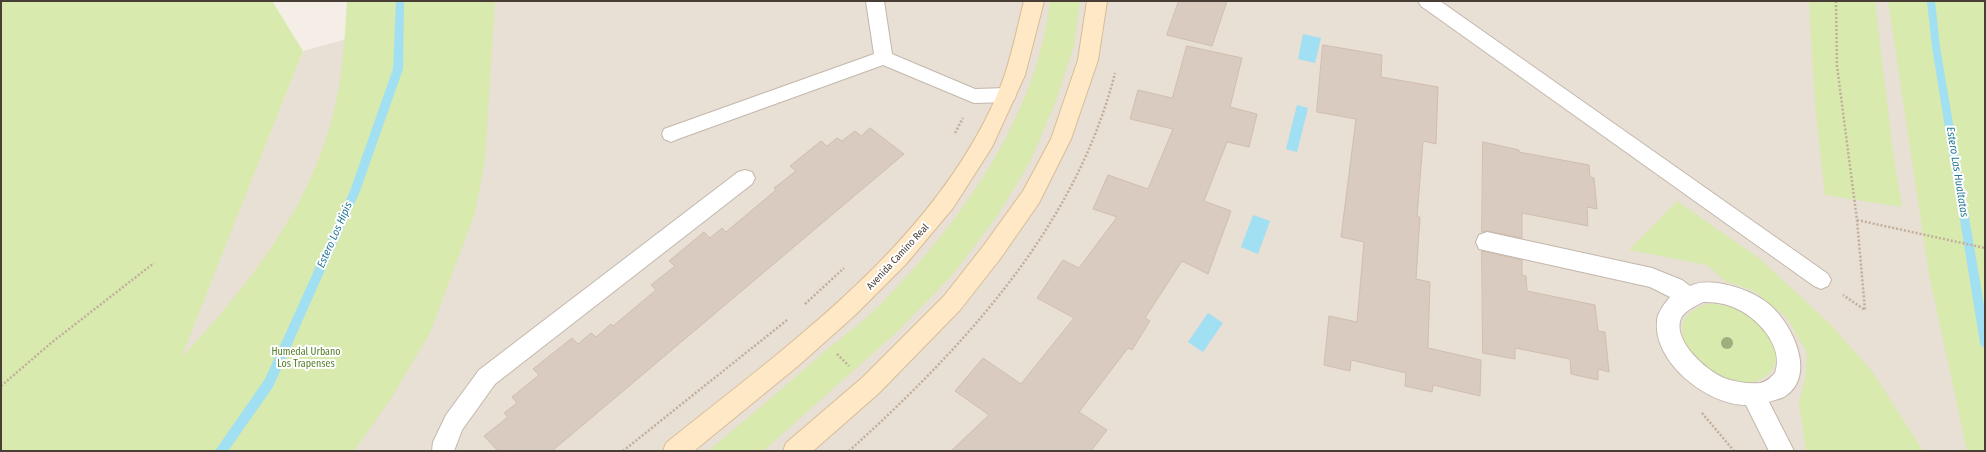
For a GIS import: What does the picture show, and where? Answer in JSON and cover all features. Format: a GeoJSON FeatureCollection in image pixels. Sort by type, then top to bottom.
{"type":"FeatureCollection","features":[{"type":"Feature","properties":{"kind":"main road","name":"Avenida Camino Real"},"geometry":{"type":"LineString","coordinates":[[675,451],[816,336],[875,283],[934,218],[978,153],[1007,95],[1025,44],[1034,1]]}},
{"type":"Feature","properties":{"kind":"main road"},"geometry":{"type":"LineString","coordinates":[[795,451],[871,385],[952,303],[992,252],[1031,197],[1061,139],[1088,60],[1097,1]]}},
{"type":"Feature","properties":{"kind":"street"},"geometry":{"type":"LineString","coordinates":[[1487,242],[1652,278],[1674,287],[1687,296]]}},
{"type":"Feature","properties":{"kind":"street"},"geometry":{"type":"LineString","coordinates":[[1700,292],[1714,292],[1736,297],[1761,311],[1783,336],[1789,350],[1790,364],[1786,376],[1779,385],[1768,392],[1753,395],[1740,395],[1714,386],[1701,378],[1680,359],[1669,337],[1668,317],[1672,308],[1687,296],[1700,292]]}},
{"type":"Feature","properties":{"kind":"street"},"geometry":{"type":"LineString","coordinates":[[1753,395],[1782,451]]}},
{"type":"Feature","properties":{"kind":"lane"},"geometry":{"type":"LineString","coordinates":[[874,1],[884,58]]}},
{"type":"Feature","properties":{"kind":"lane"},"geometry":{"type":"LineString","coordinates":[[1427,1],[1821,280]]}},
{"type":"Feature","properties":{"kind":"lane"},"geometry":{"type":"LineString","coordinates":[[671,134],[884,58],[974,96],[1007,95]]}},
{"type":"Feature","properties":{"kind":"lane"},"geometry":{"type":"LineString","coordinates":[[443,451],[443,442],[468,400],[487,377],[745,178]]}},
{"type":"Feature","properties":{"kind":"path"},"geometry":{"type":"LineString","coordinates":[[1821,280],[1865,310],[1857,220],[1837,66],[1836,1]]}},
{"type":"Feature","properties":{"kind":"path"},"geometry":{"type":"LineString","coordinates":[[952,138],[974,96]]}},
{"type":"Feature","properties":{"kind":"path"},"geometry":{"type":"LineString","coordinates":[[1857,220],[1886,225],[1985,248]]}},
{"type":"Feature","properties":{"kind":"path"},"geometry":{"type":"LineString","coordinates":[[1,386],[51,343],[154,263]]}},
{"type":"Feature","properties":{"kind":"path"},"geometry":{"type":"LineString","coordinates":[[623,451],[796,312],[849,264]]}},
{"type":"Feature","properties":{"kind":"path"},"geometry":{"type":"LineString","coordinates":[[796,312],[816,336],[897,409]]}},
{"type":"Feature","properties":{"kind":"shaded area"},"geometry":{"type":"Polygon","coordinates":[[[487,1],[1985,1],[1985,451],[143,451],[303,51],[487,1]]]}},
{"type":"Feature","properties":{"kind":"green space","name":"Humedal Urbano Los Trapenses"},"geometry":{"type":"Polygon","coordinates":[[[1,1],[272,1],[303,51],[181,358],[234,298],[258,266],[281,233],[300,199],[317,163],[330,125],[339,86],[347,1],[495,1],[485,161],[475,213],[430,333],[390,400],[354,451],[1,451],[1,1]]]}},
{"type":"Feature","properties":{"kind":"green space"},"geometry":{"type":"Polygon","coordinates":[[[1050,1],[1080,1],[1074,46],[1055,103],[1030,162],[997,216],[954,273],[898,331],[763,451],[708,451],[874,311],[939,239],[966,203],[990,166],[1012,126],[1029,86],[1042,44],[1050,1]]]}},
{"type":"Feature","properties":{"kind":"green space"},"geometry":{"type":"Polygon","coordinates":[[[1809,1],[1875,1],[1893,152],[1902,207],[1825,195],[1815,104],[1809,1]]]}},
{"type":"Feature","properties":{"kind":"green space"},"geometry":{"type":"Polygon","coordinates":[[[1888,1],[1985,1],[1985,451],[1967,451],[1929,274],[1888,1]]]}},
{"type":"Feature","properties":{"kind":"green space"},"geometry":{"type":"Polygon","coordinates":[[[1677,201],[1760,259],[1830,324],[1872,371],[1923,451],[1806,451],[1799,402],[1805,380],[1807,352],[1786,317],[1754,291],[1725,281],[1707,265],[1629,250],[1677,201]]]}},
{"type":"Feature","properties":{"kind":"green space"},"geometry":{"type":"Polygon","coordinates":[[[1707,304],[1722,305],[1737,309],[1746,314],[1765,331],[1772,341],[1776,352],[1776,362],[1771,372],[1761,379],[1744,383],[1725,379],[1708,370],[1694,357],[1685,342],[1682,327],[1689,314],[1707,304]]]}},
{"type":"Feature","properties":{"kind":"water"},"geometry":{"type":"Polygon","coordinates":[[[1303,34],[1321,38],[1315,63],[1298,59],[1303,34]]]}},
{"type":"Feature","properties":{"kind":"water"},"geometry":{"type":"Polygon","coordinates":[[[1297,105],[1308,108],[1297,152],[1286,149],[1297,105]]]}},
{"type":"Feature","properties":{"kind":"water"},"geometry":{"type":"Polygon","coordinates":[[[1253,215],[1270,221],[1258,254],[1241,247],[1253,215]]]}},
{"type":"Feature","properties":{"kind":"water"},"geometry":{"type":"Polygon","coordinates":[[[1208,313],[1223,323],[1203,352],[1188,342],[1208,313]]]}},
{"type":"Feature","properties":{"kind":"building"},"geometry":{"type":"Polygon","coordinates":[[[1179,1],[1227,1],[1212,46],[1167,35],[1179,1]]]}},
{"type":"Feature","properties":{"kind":"building"},"geometry":{"type":"Polygon","coordinates":[[[1323,45],[1382,55],[1381,77],[1438,87],[1436,144],[1423,141],[1417,217],[1420,217],[1416,279],[1430,282],[1428,348],[1481,360],[1480,396],[1433,385],[1432,392],[1405,386],[1406,373],[1351,360],[1350,371],[1324,365],[1329,316],[1357,322],[1364,242],[1341,237],[1356,119],[1317,112],[1323,45]]]}},
{"type":"Feature","properties":{"kind":"building"},"geometry":{"type":"Polygon","coordinates":[[[1187,46],[1242,58],[1230,107],[1257,114],[1249,147],[1227,142],[1204,201],[1231,211],[1208,274],[1182,261],[1145,318],[1150,321],[1132,350],[1128,348],[1079,412],[1107,430],[1091,451],[951,451],[989,415],[955,391],[983,358],[1021,384],[1074,318],[1037,298],[1063,260],[1079,268],[1117,217],[1093,209],[1108,175],[1148,189],[1173,129],[1130,119],[1138,90],[1172,98],[1187,46]]]}},
{"type":"Feature","properties":{"kind":"building"},"geometry":{"type":"Polygon","coordinates":[[[870,128],[904,154],[552,451],[498,451],[484,436],[508,417],[504,413],[517,403],[512,397],[539,375],[533,369],[572,338],[578,344],[591,333],[596,337],[611,324],[613,326],[656,290],[651,285],[675,266],[669,261],[704,232],[710,238],[722,228],[726,232],[776,190],[774,188],[796,171],[790,166],[821,141],[827,146],[837,138],[842,141],[855,131],[861,136],[870,128]]]}},
{"type":"Feature","properties":{"kind":"building"},"geometry":{"type":"Polygon","coordinates":[[[1483,142],[1519,150],[1519,152],[1589,165],[1590,177],[1594,178],[1597,209],[1587,207],[1588,226],[1522,213],[1522,238],[1487,231],[1482,232],[1483,142]]]}},
{"type":"Feature","properties":{"kind":"building"},"geometry":{"type":"Polygon","coordinates":[[[1482,251],[1522,260],[1522,275],[1526,276],[1527,291],[1595,305],[1598,331],[1605,332],[1609,372],[1598,369],[1598,380],[1571,374],[1570,359],[1515,348],[1515,359],[1483,353],[1482,251]]]}},
{"type":"Feature","properties":{"kind":"waterway","name":"Estero Los Hipis"},"geometry":{"type":"LineString","coordinates":[[221,451],[269,383],[355,191],[398,69],[400,1]]}},
{"type":"Feature","properties":{"kind":"waterway","name":"Estero Las Hualtatas"},"geometry":{"type":"LineString","coordinates":[[1931,1],[1936,47],[1985,343]]}}]}
